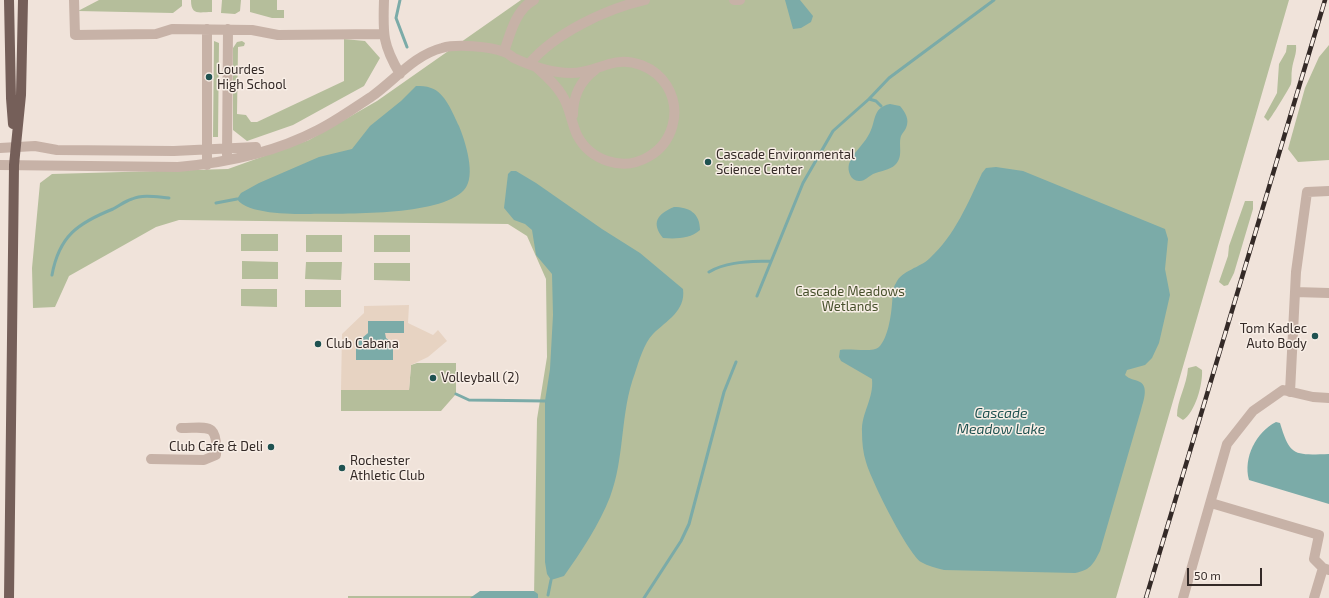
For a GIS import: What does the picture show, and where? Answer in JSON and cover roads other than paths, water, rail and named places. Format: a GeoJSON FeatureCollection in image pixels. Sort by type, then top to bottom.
{"type":"FeatureCollection","features":[{"type":"Feature","properties":{"kind":"main road"},"geometry":{"type":"LineString","coordinates":[[9,0],[11,98],[15,148]]}},
{"type":"Feature","properties":{"kind":"main road"},"geometry":{"type":"LineString","coordinates":[[9,598],[14,165],[21,95],[24,0]]}},
{"type":"Feature","properties":{"kind":"street"},"geometry":{"type":"LineString","coordinates":[[74,0],[75,35],[156,34],[172,29],[252,30],[278,35],[383,34]]}},
{"type":"Feature","properties":{"kind":"street"},"geometry":{"type":"LineString","coordinates":[[384,0],[383,34],[386,47],[400,74]]}},
{"type":"Feature","properties":{"kind":"street"},"geometry":{"type":"LineString","coordinates":[[504,52],[516,20],[526,4],[534,0]]}},
{"type":"Feature","properties":{"kind":"street"},"geometry":{"type":"LineString","coordinates":[[532,65],[536,55],[558,38],[603,14],[645,0]]}},
{"type":"Feature","properties":{"kind":"street"},"geometry":{"type":"LineString","coordinates":[[734,0],[740,0]]}},
{"type":"Feature","properties":{"kind":"street"},"geometry":{"type":"LineString","coordinates":[[207,29],[207,165]]}},
{"type":"Feature","properties":{"kind":"street"},"geometry":{"type":"LineString","coordinates":[[226,161],[228,29]]}},
{"type":"Feature","properties":{"kind":"street"},"geometry":{"type":"LineString","coordinates":[[0,165],[178,167],[207,165],[226,161],[286,143],[317,130],[380,90],[420,57],[442,48],[480,47],[504,52],[532,65],[569,73],[584,72],[615,62],[633,62],[648,68],[660,77],[670,92],[674,109],[674,119],[669,136],[659,149],[645,159],[628,164],[611,162],[596,156],[582,143],[575,129],[573,107],[579,88],[584,80],[598,68]]}},
{"type":"Feature","properties":{"kind":"street"},"geometry":{"type":"LineString","coordinates":[[532,65],[548,77],[563,95],[573,118]]}},
{"type":"Feature","properties":{"kind":"street"},"geometry":{"type":"LineString","coordinates":[[0,148],[35,146],[57,150],[247,149],[286,143]]}},
{"type":"Feature","properties":{"kind":"street"},"geometry":{"type":"LineString","coordinates":[[1290,392],[1296,365],[1296,272],[1307,192],[1329,191]]}},
{"type":"Feature","properties":{"kind":"street"},"geometry":{"type":"LineString","coordinates":[[1295,292],[1329,293]]}},
{"type":"Feature","properties":{"kind":"street"},"geometry":{"type":"LineString","coordinates":[[1183,598],[1228,444],[1253,411],[1283,390],[1313,398],[1329,398]]}},
{"type":"Feature","properties":{"kind":"street"},"geometry":{"type":"LineString","coordinates":[[151,459],[204,460],[216,455],[216,440],[214,432],[208,428],[181,428]]}},
{"type":"Feature","properties":{"kind":"street"},"geometry":{"type":"LineString","coordinates":[[1211,503],[1319,535],[1314,559],[1326,569],[1314,598]]}},
{"type":"Feature","properties":{"kind":"water"},"geometry":{"type":"Polygon","coordinates":[[[785,0],[800,0],[813,16],[811,22],[801,28],[793,29],[785,0]]]}},
{"type":"Feature","properties":{"kind":"water"},"geometry":{"type":"Polygon","coordinates":[[[416,86],[429,87],[436,90],[440,94],[451,110],[459,126],[467,149],[470,168],[468,184],[464,190],[452,199],[434,205],[390,212],[307,214],[280,213],[259,210],[242,204],[237,199],[241,193],[259,183],[319,157],[352,149],[370,126],[401,101],[416,86]]]}},
{"type":"Feature","properties":{"kind":"water"},"geometry":{"type":"Polygon","coordinates":[[[890,104],[900,106],[907,119],[906,128],[901,136],[898,162],[890,168],[873,174],[864,180],[854,180],[850,176],[850,160],[871,131],[877,112],[884,106],[890,104]]]}},
{"type":"Feature","properties":{"kind":"water","name":"Cascade Meadow Lake"},"geometry":{"type":"Polygon","coordinates":[[[996,167],[1023,171],[1165,229],[1168,239],[1165,269],[1170,295],[1159,343],[1152,358],[1145,365],[1127,370],[1125,375],[1130,379],[1143,384],[1145,395],[1141,410],[1100,551],[1088,568],[1075,573],[944,570],[921,562],[907,545],[890,515],[869,471],[865,459],[862,444],[862,425],[871,393],[872,379],[841,361],[839,357],[840,350],[872,350],[879,347],[887,333],[895,285],[902,275],[926,261],[939,249],[954,229],[982,173],[986,168],[996,167]]]}},
{"type":"Feature","properties":{"kind":"water"},"geometry":{"type":"Polygon","coordinates":[[[511,171],[516,171],[536,183],[602,229],[640,253],[683,289],[683,297],[678,309],[669,320],[653,334],[644,347],[640,358],[630,388],[615,482],[606,507],[589,538],[564,576],[551,580],[547,574],[545,562],[545,401],[550,369],[553,315],[552,274],[536,255],[532,230],[525,224],[514,220],[504,208],[508,174],[511,171]]]}},
{"type":"Feature","properties":{"kind":"water"},"geometry":{"type":"Polygon","coordinates":[[[674,207],[684,208],[693,212],[698,219],[700,230],[687,237],[663,238],[657,228],[658,220],[663,213],[674,207]]]}},
{"type":"Feature","properties":{"kind":"water"},"geometry":{"type":"Polygon","coordinates":[[[368,321],[404,321],[404,333],[385,333],[386,338],[393,343],[393,360],[356,360],[356,343],[368,333],[368,321]]]}},
{"type":"Feature","properties":{"kind":"water"},"geometry":{"type":"Polygon","coordinates":[[[1276,422],[1280,423],[1287,442],[1296,452],[1301,454],[1329,454],[1329,504],[1249,480],[1248,463],[1253,446],[1262,432],[1276,422]]]}},
{"type":"Feature","properties":{"kind":"water"},"geometry":{"type":"Polygon","coordinates":[[[480,591],[534,591],[538,594],[538,598],[470,598],[480,591]]]}},
{"type":"Feature","properties":{"kind":"waterway"},"geometry":{"type":"LineString","coordinates":[[400,0],[396,18],[407,47]]}},
{"type":"Feature","properties":{"kind":"waterway"},"geometry":{"type":"LineString","coordinates":[[757,296],[803,183],[833,131],[869,99],[889,78],[994,0]]}},
{"type":"Feature","properties":{"kind":"waterway"},"geometry":{"type":"LineString","coordinates":[[869,99],[876,101],[881,106]]}},
{"type":"Feature","properties":{"kind":"waterway"},"geometry":{"type":"LineString","coordinates":[[52,275],[55,262],[65,241],[80,226],[136,197],[150,196],[169,198]]}},
{"type":"Feature","properties":{"kind":"waterway"},"geometry":{"type":"LineString","coordinates":[[216,203],[237,199]]}},
{"type":"Feature","properties":{"kind":"waterway"},"geometry":{"type":"LineString","coordinates":[[709,272],[716,268],[731,264],[771,261]]}},
{"type":"Feature","properties":{"kind":"waterway"},"geometry":{"type":"LineString","coordinates":[[644,598],[681,541],[689,524],[724,392],[736,362]]}},
{"type":"Feature","properties":{"kind":"waterway"},"geometry":{"type":"LineString","coordinates":[[456,394],[469,400],[545,401]]}},
{"type":"Feature","properties":{"kind":"waterway"},"geometry":{"type":"LineString","coordinates":[[548,595],[551,580]]}},
{"type":"Feature","properties":{"kind":"railway"},"geometry":{"type":"LineString","coordinates":[[1146,598],[1325,0]]}},
{"type":"Feature","properties":{"kind":"place","name":"Lourdes High School"},"geometry":{"type":"Point","coordinates":[209,77]}},
{"type":"Feature","properties":{"kind":"place","name":"Cascade Environmental Science Center"},"geometry":{"type":"Point","coordinates":[708,162]}},
{"type":"Feature","properties":{"kind":"place","name":"Tom Kadlec Auto Body"},"geometry":{"type":"Point","coordinates":[1315,336]}},
{"type":"Feature","properties":{"kind":"place","name":"Club Cabana"},"geometry":{"type":"Point","coordinates":[318,344]}},
{"type":"Feature","properties":{"kind":"place","name":"Volleyball (2)"},"geometry":{"type":"Point","coordinates":[433,378]}},
{"type":"Feature","properties":{"kind":"place","name":"Club Cafe & Deli"},"geometry":{"type":"Point","coordinates":[271,447]}},
{"type":"Feature","properties":{"kind":"place","name":"Rochester Athletic Club"},"geometry":{"type":"Point","coordinates":[342,468]}},
{"type":"Feature","properties":{"kind":"park label","name":"Cascade Meadows Wetlands"},"geometry":{"type":"Point","coordinates":[850,300]}}]}
